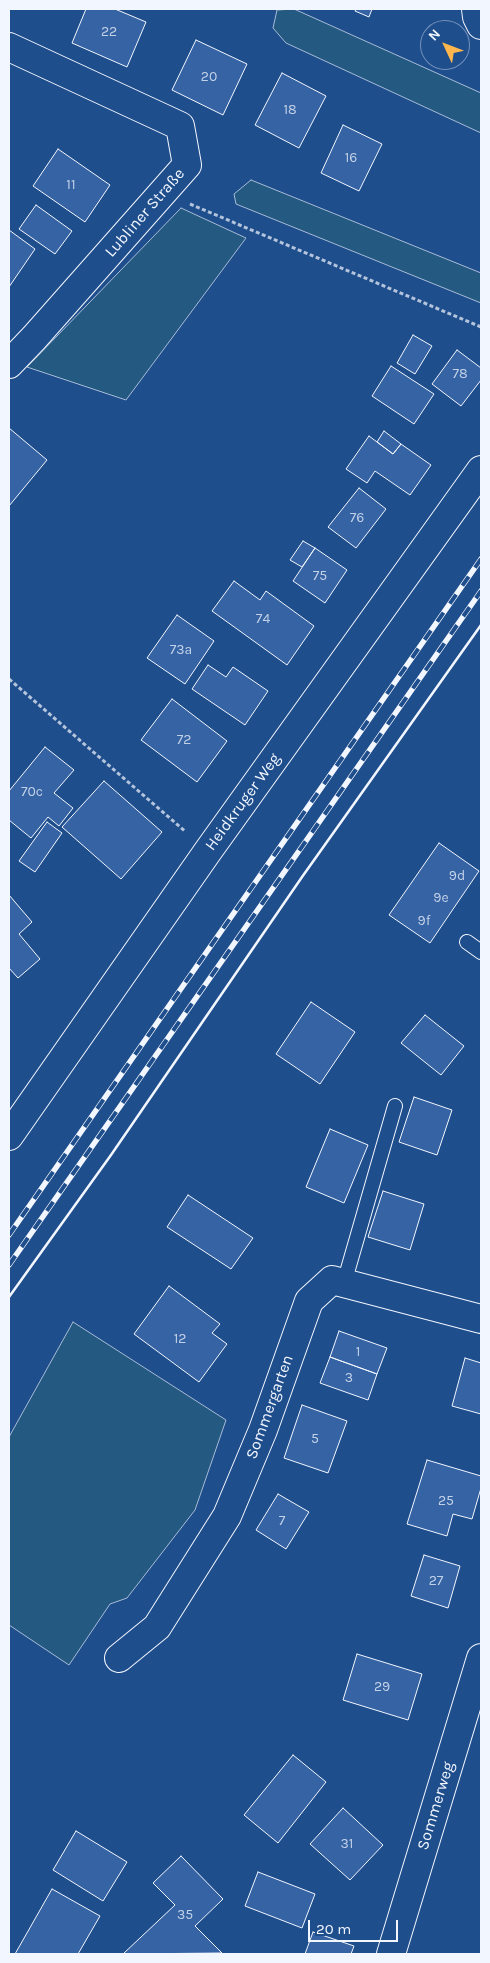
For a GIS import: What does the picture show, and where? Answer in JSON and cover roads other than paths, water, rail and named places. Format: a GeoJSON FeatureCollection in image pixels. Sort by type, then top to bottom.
{"type":"FeatureCollection","features":[{"type":"Feature","properties":{"kind":"street"},"geometry":{"type":"LineString","coordinates":[[476,9],[481,25]]}},
{"type":"Feature","properties":{"kind":"street","name":"Lubliner Straße"},"geometry":{"type":"LineString","coordinates":[[9,47],[180,126],[187,165],[9,364]]}},
{"type":"Feature","properties":{"kind":"street","name":"Heidkruger Weg"},"geometry":{"type":"LineString","coordinates":[[9,1136],[208,851],[481,470]]}},
{"type":"Feature","properties":{"kind":"street","name":"Sommergarten"},"geometry":{"type":"LineString","coordinates":[[118,1658],[157,1627],[228,1516],[263,1430],[309,1301],[332,1280],[481,1319]]}},
{"type":"Feature","properties":{"kind":"street","name":"Sommerweg"},"geometry":{"type":"LineString","coordinates":[[392,1954],[481,1658]]}},
{"type":"Feature","properties":{"kind":"lane"},"geometry":{"type":"LineString","coordinates":[[467,942],[481,952]]}},
{"type":"Feature","properties":{"kind":"lane"},"geometry":{"type":"LineString","coordinates":[[344,1283],[395,1106]]}},
{"type":"Feature","properties":{"kind":"railway"},"geometry":{"type":"LineString","coordinates":[[9,1235],[481,559]]}},
{"type":"Feature","properties":{"kind":"railway"},"geometry":{"type":"LineString","coordinates":[[9,1265],[481,591]]}}]}
